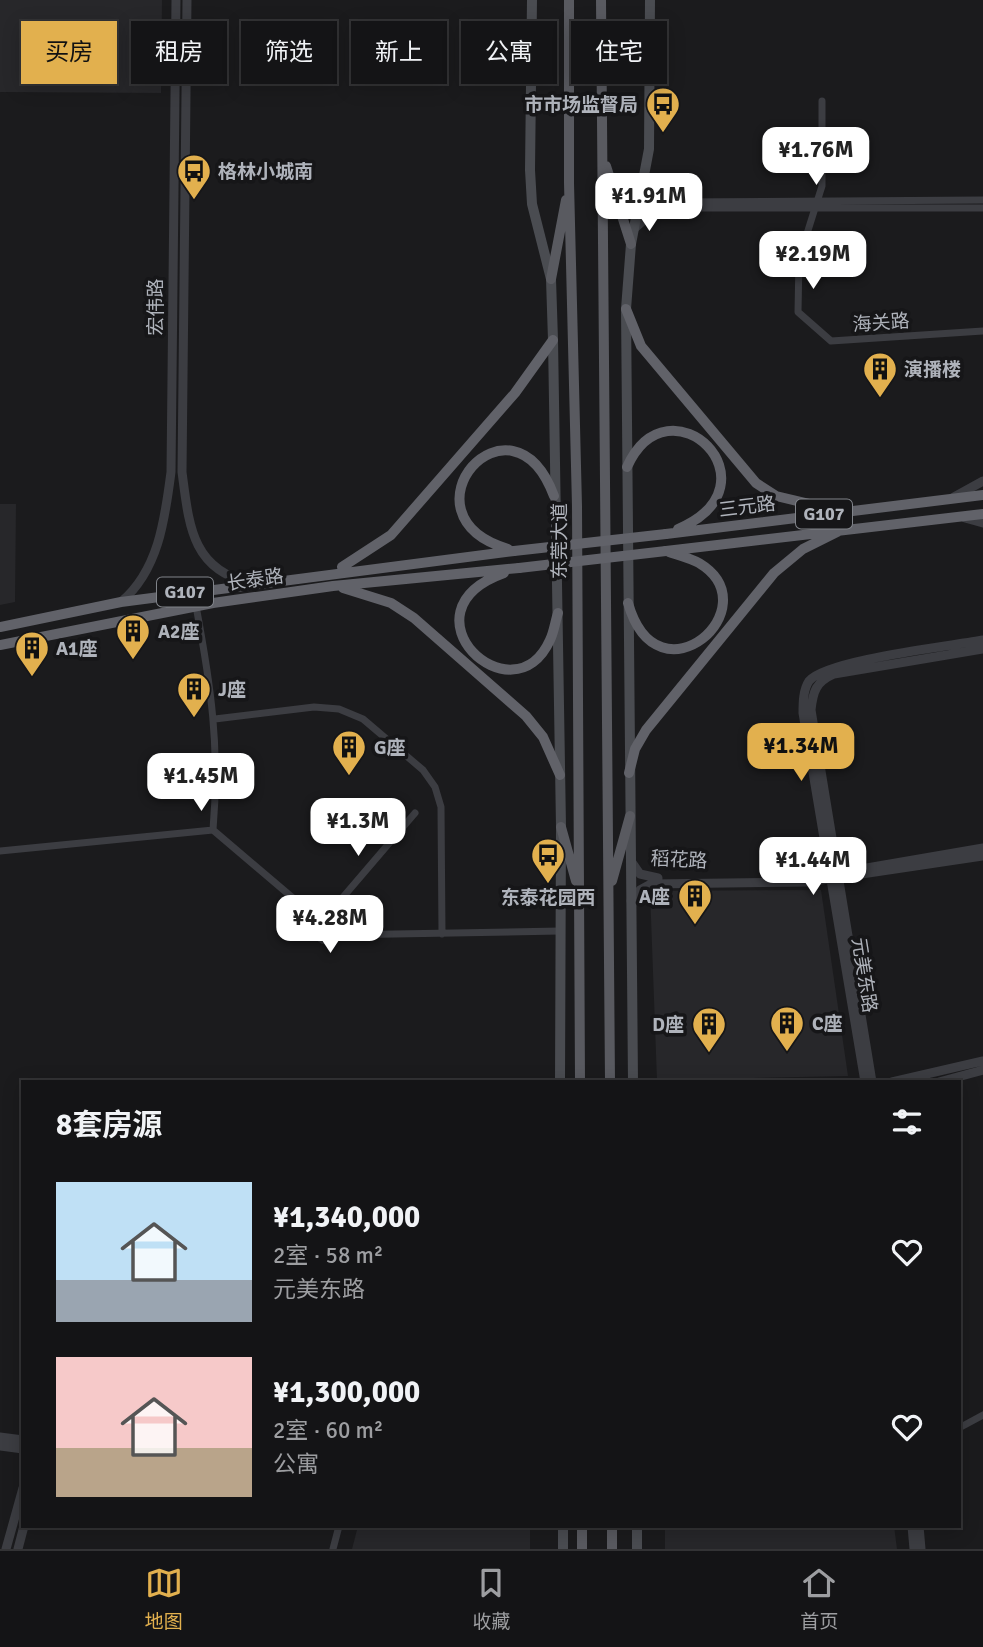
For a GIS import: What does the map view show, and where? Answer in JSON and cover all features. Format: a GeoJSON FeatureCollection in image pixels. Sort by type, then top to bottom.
{"type":"FeatureCollection","features":[{"type":"Feature","properties":{"kind":"highway"},"geometry":{"type":"LineString","coordinates":[[626,309],[642,346],[756,482],[776,496],[844,512]]}},
{"type":"Feature","properties":{"kind":"highway"},"geometry":{"type":"LineString","coordinates":[[331,572],[353,562],[391,535],[515,393],[553,340]]}},
{"type":"Feature","properties":{"kind":"highway"},"geometry":{"type":"LineString","coordinates":[[627,467],[643,442],[669,430],[694,433],[705,441],[719,461],[722,488],[716,499],[695,519],[666,534]]}},
{"type":"Feature","properties":{"kind":"highway"},"geometry":{"type":"LineString","coordinates":[[514,551],[484,539],[464,520],[458,496],[460,484],[472,464],[501,450],[523,453],[542,470],[554,496]]}},
{"type":"Feature","properties":{"kind":"highway","name":"三元路"},"geometry":{"type":"LineString","coordinates":[[514,551],[983,495]]}},
{"type":"Feature","properties":{"kind":"highway","name":"三元路"},"geometry":{"type":"LineString","coordinates":[[519,568],[983,514]]}},
{"type":"Feature","properties":{"kind":"highway"},"geometry":{"type":"LineString","coordinates":[[629,773],[635,749],[646,730],[774,573],[803,549],[843,529]]}},
{"type":"Feature","properties":{"kind":"highway","name":"长泰路"},"geometry":{"type":"LineString","coordinates":[[0,627],[121,601],[331,572],[514,551]]}},
{"type":"Feature","properties":{"kind":"highway"},"geometry":{"type":"LineString","coordinates":[[628,603],[638,629],[654,645],[663,648],[690,647],[713,631],[723,609],[718,584],[698,562],[666,551]]}},
{"type":"Feature","properties":{"kind":"highway","name":"长泰路"},"geometry":{"type":"LineString","coordinates":[[0,645],[197,606],[334,586],[519,568]]}},
{"type":"Feature","properties":{"kind":"highway"},"geometry":{"type":"LineString","coordinates":[[519,568],[482,582],[460,609],[459,628],[470,651],[490,666],[503,669],[520,668],[536,658],[550,641],[558,614]]}},
{"type":"Feature","properties":{"kind":"highway"},"geometry":{"type":"LineString","coordinates":[[334,586],[380,598],[414,618],[526,716],[543,737],[560,775]]}},
{"type":"Feature","properties":{"kind":"main road"},"geometry":{"type":"LineString","coordinates":[[523,0],[533,16]]}},
{"type":"Feature","properties":{"kind":"main road"},"geometry":{"type":"LineString","coordinates":[[533,0],[531,182],[533,204],[551,279],[553,340],[561,827],[560,1080]]}},
{"type":"Feature","properties":{"kind":"main road","name":"东莞大道"},"geometry":{"type":"LineString","coordinates":[[569,0],[580,1080]]}},
{"type":"Feature","properties":{"kind":"main road"},"geometry":{"type":"LineString","coordinates":[[601,0],[610,1080]]}},
{"type":"Feature","properties":{"kind":"main road"},"geometry":{"type":"LineString","coordinates":[[633,1080],[626,309],[631,244],[649,149],[650,0]]}},
{"type":"Feature","properties":{"kind":"main road"},"geometry":{"type":"LineString","coordinates":[[603,158],[631,244]]}},
{"type":"Feature","properties":{"kind":"main road"},"geometry":{"type":"LineString","coordinates":[[551,279],[569,183]]}},
{"type":"Feature","properties":{"kind":"main road"},"geometry":{"type":"LineString","coordinates":[[608,893],[630,816]]}},
{"type":"Feature","properties":{"kind":"main road"},"geometry":{"type":"LineString","coordinates":[[561,827],[579,895]]}},
{"type":"Feature","properties":{"kind":"main road"},"geometry":{"type":"LineString","coordinates":[[582,1528],[582,1549]]}},
{"type":"Feature","properties":{"kind":"main road"},"geometry":{"type":"LineString","coordinates":[[612,1528],[612,1549]]}},
{"type":"Feature","properties":{"kind":"main road"},"geometry":{"type":"LineString","coordinates":[[637,1528],[637,1549]]}},
{"type":"Feature","properties":{"kind":"main road"},"geometry":{"type":"LineString","coordinates":[[562,1529],[563,1549]]}},
{"type":"Feature","properties":{"kind":"street","name":"宏伟路"},"geometry":{"type":"LineString","coordinates":[[121,601],[144,579],[166,507],[171,472],[176,0]]}},
{"type":"Feature","properties":{"kind":"street","name":"宏伟路"},"geometry":{"type":"LineString","coordinates":[[187,0],[182,472],[187,511],[200,550],[222,575],[250,583]]}},
{"type":"Feature","properties":{"kind":"street","name":"海关路"},"geometry":{"type":"LineString","coordinates":[[822,100],[818,205],[799,259],[798,312],[831,341],[983,331]]}},
{"type":"Feature","properties":{"kind":"street"},"geometry":{"type":"LineString","coordinates":[[645,177],[661,195],[677,202],[983,208]]}},
{"type":"Feature","properties":{"kind":"street"},"geometry":{"type":"LineString","coordinates":[[634,230],[657,210],[673,208],[983,200]]}},
{"type":"Feature","properties":{"kind":"street"},"geometry":{"type":"LineString","coordinates":[[950,499],[983,481]]}},
{"type":"Feature","properties":{"kind":"street"},"geometry":{"type":"LineString","coordinates":[[960,517],[983,523]]}},
{"type":"Feature","properties":{"kind":"street"},"geometry":{"type":"LineString","coordinates":[[197,606],[215,719],[217,764],[213,831]]}},
{"type":"Feature","properties":{"kind":"street","name":"元美东路"},"geometry":{"type":"LineString","coordinates":[[872,1080],[803,713],[808,682],[831,667],[983,640]]}},
{"type":"Feature","properties":{"kind":"street","name":"元美东路"},"geometry":{"type":"LineString","coordinates":[[865,1080],[811,710],[816,686],[834,674],[983,649]]}},
{"type":"Feature","properties":{"kind":"street"},"geometry":{"type":"LineString","coordinates":[[215,719],[314,707],[339,709],[363,719],[423,770],[435,787],[442,807],[442,934]]}},
{"type":"Feature","properties":{"kind":"street"},"geometry":{"type":"LineString","coordinates":[[330,918],[332,910],[415,813]]}},
{"type":"Feature","properties":{"kind":"street"},"geometry":{"type":"LineString","coordinates":[[0,851],[213,831],[320,921]]}},
{"type":"Feature","properties":{"kind":"street","name":"稻花路"},"geometry":{"type":"LineString","coordinates":[[631,903],[640,890],[651,884],[808,882],[983,848]]}},
{"type":"Feature","properties":{"kind":"street","name":"稻花路"},"geometry":{"type":"LineString","coordinates":[[630,861],[640,874],[649,878],[807,877],[835,876],[983,856]]}},
{"type":"Feature","properties":{"kind":"street"},"geometry":{"type":"LineString","coordinates":[[330,918],[320,921],[316,927],[319,937],[328,941],[337,935],[561,931]]}},
{"type":"Feature","properties":{"kind":"street"},"geometry":{"type":"LineString","coordinates":[[330,918],[338,925],[337,935]]}},
{"type":"Feature","properties":{"kind":"street"},"geometry":{"type":"LineString","coordinates":[[900,1080],[983,1061]]}},
{"type":"Feature","properties":{"kind":"street"},"geometry":{"type":"LineString","coordinates":[[633,1067],[639,1080]]}},
{"type":"Feature","properties":{"kind":"street"},"geometry":{"type":"LineString","coordinates":[[946,1080],[983,1070]]}},
{"type":"Feature","properties":{"kind":"street"},"geometry":{"type":"LineString","coordinates":[[961,1427],[983,1415]]}},
{"type":"Feature","properties":{"kind":"street"},"geometry":{"type":"LineString","coordinates":[[0,1437],[21,1440]]}},
{"type":"Feature","properties":{"kind":"street"},"geometry":{"type":"LineString","coordinates":[[0,1446],[21,1448]]}},
{"type":"Feature","properties":{"kind":"street"},"geometry":{"type":"LineString","coordinates":[[6,1549],[21,1495]]}},
{"type":"Feature","properties":{"kind":"street"},"geometry":{"type":"LineString","coordinates":[[18,1549],[23,1528]]}},
{"type":"Feature","properties":{"kind":"street"},"geometry":{"type":"LineString","coordinates":[[332,1549],[338,1528]]}},
{"type":"Feature","properties":{"kind":"street"},"geometry":{"type":"LineString","coordinates":[[912,1528],[914,1549]]}},
{"type":"Feature","properties":{"kind":"street"},"geometry":{"type":"LineString","coordinates":[[919,1528],[921,1549]]}},
{"type":"Feature","properties":{"kind":"shaded area"},"geometry":{"type":"Polygon","coordinates":[[[0,0],[162,0],[162,21],[131,21],[131,84],[161,84],[161,93],[0,92],[0,0]]]}},
{"type":"Feature","properties":{"kind":"shaded area"},"geometry":{"type":"Polygon","coordinates":[[[0,504],[16,504],[15,602],[0,605],[0,504]]]}},
{"type":"Feature","properties":{"kind":"shaded area"},"geometry":{"type":"Polygon","coordinates":[[[821,890],[848,1076],[657,1080],[650,891],[821,890]]]}},
{"type":"Feature","properties":{"kind":"shaded area"},"geometry":{"type":"Polygon","coordinates":[[[357,1528],[530,1528],[530,1549],[352,1549],[357,1528]]]}},
{"type":"Feature","properties":{"kind":"shaded area"},"geometry":{"type":"Polygon","coordinates":[[[665,1528],[894,1528],[897,1549],[665,1549],[665,1528]]]}},
{"type":"Feature","properties":{"kind":"place","name":"市市场监督局"},"geometry":{"type":"Point","coordinates":[663,134]}},
{"type":"Feature","properties":{"kind":"place","name":"格林小城南"},"geometry":{"type":"Point","coordinates":[194,201]}},
{"type":"Feature","properties":{"kind":"place","name":"演播楼"},"geometry":{"type":"Point","coordinates":[880,399]}},
{"type":"Feature","properties":{"kind":"place","name":"A2座"},"geometry":{"type":"Point","coordinates":[133,661]}},
{"type":"Feature","properties":{"kind":"place","name":"A1座"},"geometry":{"type":"Point","coordinates":[32,678]}},
{"type":"Feature","properties":{"kind":"place","name":"J座"},"geometry":{"type":"Point","coordinates":[194,719]}},
{"type":"Feature","properties":{"kind":"place","name":"G座"},"geometry":{"type":"Point","coordinates":[349,777]}},
{"type":"Feature","properties":{"kind":"place","name":"东泰花园西"},"geometry":{"type":"Point","coordinates":[548,885]}},
{"type":"Feature","properties":{"kind":"place","name":"A座"},"geometry":{"type":"Point","coordinates":[695,926]}},
{"type":"Feature","properties":{"kind":"place","name":"C座"},"geometry":{"type":"Point","coordinates":[787,1053]}},
{"type":"Feature","properties":{"kind":"place","name":"D座"},"geometry":{"type":"Point","coordinates":[709,1054]}}]}
